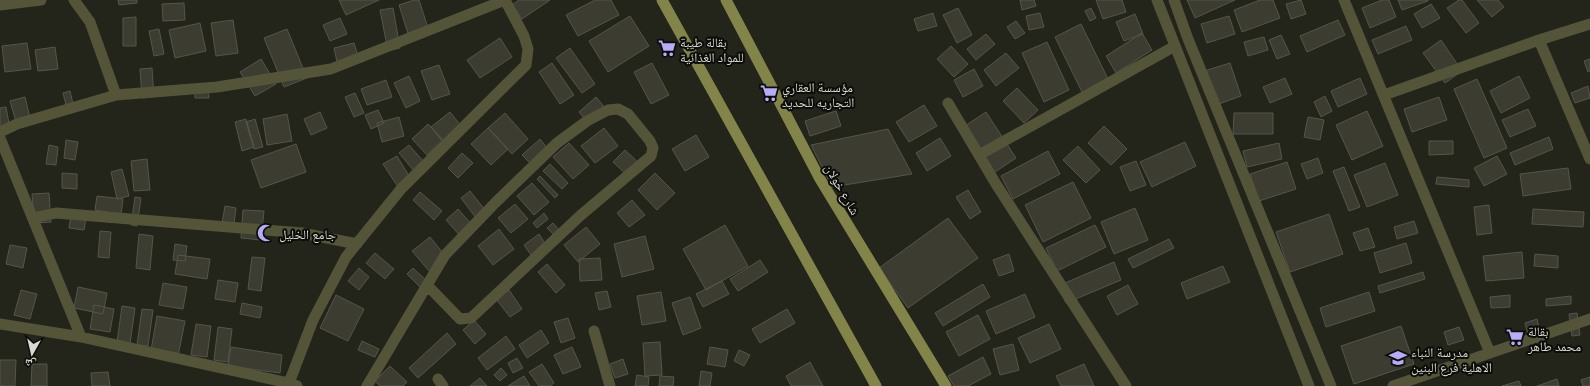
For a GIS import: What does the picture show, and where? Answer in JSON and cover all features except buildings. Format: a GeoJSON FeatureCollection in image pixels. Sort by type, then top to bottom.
{"type":"FeatureCollection","features":[{"type":"Feature","properties":{"kind":"main road"},"geometry":{"type":"LineString","coordinates":[[662,0],[876,386]]}},
{"type":"Feature","properties":{"kind":"main road","name":"شارع خولان"},"geometry":{"type":"LineString","coordinates":[[726,0],[820,180],[946,386]]}},
{"type":"Feature","properties":{"kind":"street"},"geometry":{"type":"LineString","coordinates":[[0,5],[41,0]]}},
{"type":"Feature","properties":{"kind":"street"},"geometry":{"type":"LineString","coordinates":[[74,0],[90,22],[116,95]]}},
{"type":"Feature","properties":{"kind":"street"},"geometry":{"type":"LineString","coordinates":[[0,132],[17,124],[116,95],[217,87],[331,69],[505,0],[524,36],[528,49],[526,65],[401,189],[346,257],[313,320],[291,385],[81,337],[0,324]]}},
{"type":"Feature","properties":{"kind":"street"},"geometry":{"type":"LineString","coordinates":[[1157,0],[1310,386]]}},
{"type":"Feature","properties":{"kind":"street"},"geometry":{"type":"LineString","coordinates":[[1174,0],[1194,53],[1331,386]]}},
{"type":"Feature","properties":{"kind":"street"},"geometry":{"type":"LineString","coordinates":[[1344,0],[1490,353]]}},
{"type":"Feature","properties":{"kind":"street"},"geometry":{"type":"LineString","coordinates":[[1384,95],[1590,24]]}},
{"type":"Feature","properties":{"kind":"street"},"geometry":{"type":"LineString","coordinates":[[1540,40],[1590,159]]}},
{"type":"Feature","properties":{"kind":"street"},"geometry":{"type":"LineString","coordinates":[[979,156],[1175,46]]}},
{"type":"Feature","properties":{"kind":"street"},"geometry":{"type":"LineString","coordinates":[[948,103],[979,156],[1126,386]]}},
{"type":"Feature","properties":{"kind":"street"},"geometry":{"type":"LineString","coordinates":[[367,386],[427,285],[445,255],[495,203],[557,143],[587,121],[608,110],[618,109],[628,114],[650,140],[653,148],[651,156],[581,215],[470,318],[460,319],[427,285]]}},
{"type":"Feature","properties":{"kind":"street"},"geometry":{"type":"LineString","coordinates":[[0,138],[81,337]]}},
{"type":"Feature","properties":{"kind":"street"},"geometry":{"type":"LineString","coordinates":[[33,218],[56,213],[302,233],[357,244]]}},
{"type":"Feature","properties":{"kind":"street"},"geometry":{"type":"LineString","coordinates":[[1393,386],[1590,319]]}},
{"type":"Feature","properties":{"kind":"street"},"geometry":{"type":"LineString","coordinates":[[594,331],[610,386]]}},
{"type":"Feature","properties":{"kind":"place","name":"بقالة طيبة للمواد الغذائية"},"geometry":{"type":"Point","coordinates":[667,48]}},
{"type":"Feature","properties":{"kind":"place","name":"مؤسسة العقاري التجاريه للحديد"},"geometry":{"type":"Point","coordinates":[769,93]}},
{"type":"Feature","properties":{"kind":"place","name":"جامع الخليل"},"geometry":{"type":"Point","coordinates":[266,233]}},
{"type":"Feature","properties":{"kind":"place","name":"بقالة محمد طاهر"},"geometry":{"type":"Point","coordinates":[1515,337]}},
{"type":"Feature","properties":{"kind":"place","name":"مدرسة النباء الاهلية فرع البنين"},"geometry":{"type":"Point","coordinates":[1398,358]}}]}
